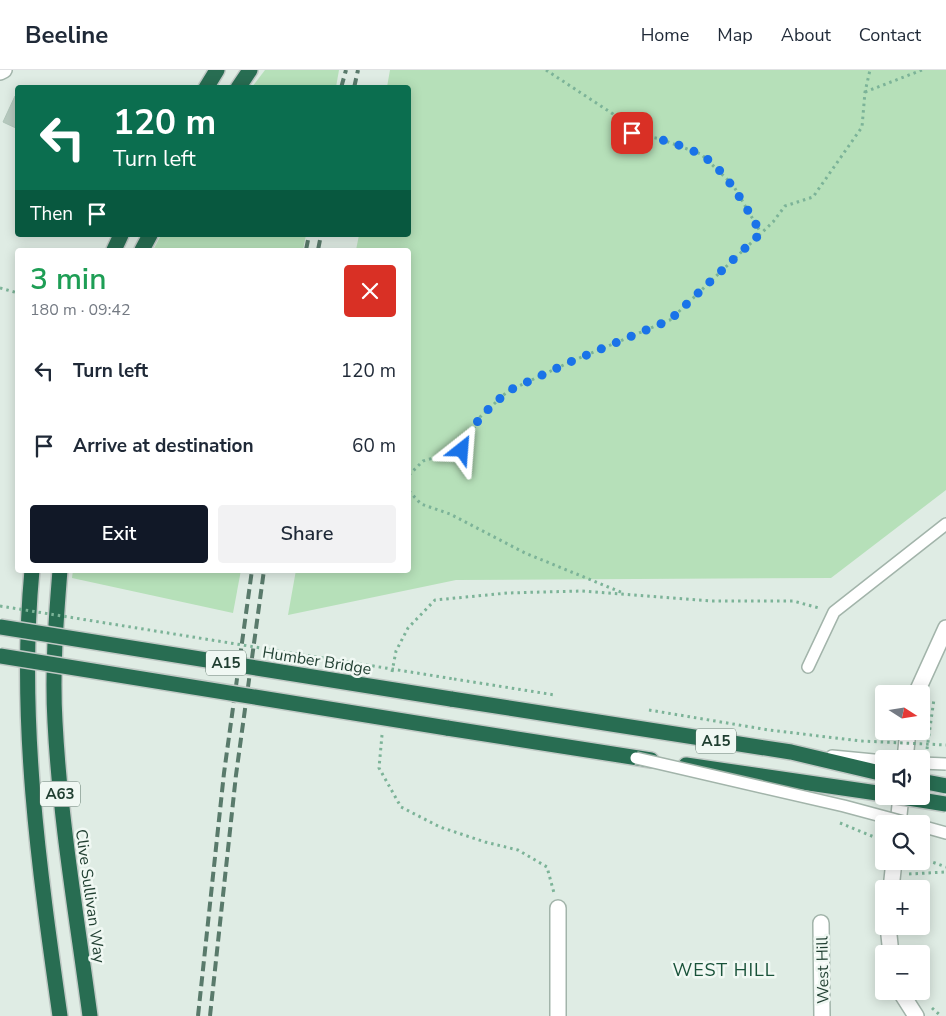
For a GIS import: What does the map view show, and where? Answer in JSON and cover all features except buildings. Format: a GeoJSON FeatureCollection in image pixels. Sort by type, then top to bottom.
{"type":"FeatureCollection","features":[{"type":"Feature","properties":{"kind":"highway"},"geometry":{"type":"LineString","coordinates":[[208,85],[217,70]]}},
{"type":"Feature","properties":{"kind":"highway"},"geometry":{"type":"LineString","coordinates":[[240,85],[250,70]]}},
{"type":"Feature","properties":{"kind":"highway","name":"A63"},"geometry":{"type":"LineString","coordinates":[[32,573],[27,625],[27,715],[45,909],[60,1016]]}},
{"type":"Feature","properties":{"kind":"highway","name":"Clive Sullivan Way"},"geometry":{"type":"LineString","coordinates":[[60,573],[56,628],[55,720],[62,812],[90,1016]]}},
{"type":"Feature","properties":{"kind":"highway","name":"Humber Bridge"},"geometry":{"type":"LineString","coordinates":[[0,627],[642,730],[791,752]]}},
{"type":"Feature","properties":{"kind":"highway","name":"A15"},"geometry":{"type":"LineString","coordinates":[[0,656],[636,758]]}},
{"type":"Feature","properties":{"kind":"highway"},"geometry":{"type":"LineString","coordinates":[[791,752],[875,772]]}},
{"type":"Feature","properties":{"kind":"highway"},"geometry":{"type":"LineString","coordinates":[[636,758],[875,793]]}},
{"type":"Feature","properties":{"kind":"highway"},"geometry":{"type":"LineString","coordinates":[[930,783],[946,786]]}},
{"type":"Feature","properties":{"kind":"highway"},"geometry":{"type":"LineString","coordinates":[[930,801],[946,804]]}},
{"type":"Feature","properties":{"kind":"street"},"geometry":{"type":"LineString","coordinates":[[0,72],[4,70]]}},
{"type":"Feature","properties":{"kind":"street"},"geometry":{"type":"LineString","coordinates":[[920,685],[946,628]]}},
{"type":"Feature","properties":{"kind":"street"},"geometry":{"type":"LineString","coordinates":[[558,908],[558,1016]]}},
{"type":"Feature","properties":{"kind":"street","name":"West Hill"},"geometry":{"type":"LineString","coordinates":[[821,923],[822,1016]]}},
{"type":"Feature","properties":{"kind":"street"},"geometry":{"type":"LineString","coordinates":[[906,1000],[916,1016]]}},
{"type":"Feature","properties":{"kind":"lane"},"geometry":{"type":"LineString","coordinates":[[808,667],[834,612],[946,524]]}},
{"type":"Feature","properties":{"kind":"lane","name":"A15"},"geometry":{"type":"LineString","coordinates":[[791,752],[875,759]]}},
{"type":"Feature","properties":{"kind":"lane","name":"A15"},"geometry":{"type":"LineString","coordinates":[[636,758],[878,815]]}},
{"type":"Feature","properties":{"kind":"lane"},"geometry":{"type":"LineString","coordinates":[[930,761],[946,764]]}},
{"type":"Feature","properties":{"kind":"lane"},"geometry":{"type":"LineString","coordinates":[[930,829],[946,833]]}},
{"type":"Feature","properties":{"kind":"path"},"geometry":{"type":"LineString","coordinates":[[546,70],[614,114],[632,133],[660,139],[701,154],[732,185],[761,233]]}},
{"type":"Feature","properties":{"kind":"path"},"geometry":{"type":"LineString","coordinates":[[411,473],[423,461],[462,450],[480,417],[508,391],[570,362],[670,320],[761,233],[785,206],[813,197],[862,127],[865,92],[870,70]]}},
{"type":"Feature","properties":{"kind":"path"},"geometry":{"type":"LineString","coordinates":[[865,92],[922,70]]}},
{"type":"Feature","properties":{"kind":"path"},"geometry":{"type":"LineString","coordinates":[[0,288],[15,292]]}},
{"type":"Feature","properties":{"kind":"path"},"geometry":{"type":"LineString","coordinates":[[411,493],[421,504],[450,514],[525,553],[626,594],[712,601],[793,601],[834,612]]}},
{"type":"Feature","properties":{"kind":"path"},"geometry":{"type":"LineString","coordinates":[[0,606],[562,696]]}},
{"type":"Feature","properties":{"kind":"path"},"geometry":{"type":"LineString","coordinates":[[925,750],[935,690]]}},
{"type":"Feature","properties":{"kind":"path"},"geometry":{"type":"LineString","coordinates":[[640,709],[769,730],[851,740],[946,745]]}},
{"type":"Feature","properties":{"kind":"path"},"geometry":{"type":"LineString","coordinates":[[930,862],[946,867]]}},
{"type":"Feature","properties":{"kind":"path"},"geometry":{"type":"LineString","coordinates":[[909,874],[946,872]]}},
{"type":"Feature","properties":{"kind":"green space"},"geometry":{"type":"Polygon","coordinates":[[[265,70],[339,70],[336,85],[254,85],[265,70]]]}},
{"type":"Feature","properties":{"kind":"green space"},"geometry":{"type":"Polygon","coordinates":[[[390,70],[946,70],[946,490],[831,578],[456,580],[288,615],[295,573],[411,573],[411,248],[356,248],[359,237],[411,237],[411,85],[387,85],[390,70]]]}},
{"type":"Feature","properties":{"kind":"green space"},"geometry":{"type":"Polygon","coordinates":[[[160,237],[306,237],[303,248],[154,248],[160,237]]]}},
{"type":"Feature","properties":{"kind":"green space"},"geometry":{"type":"Polygon","coordinates":[[[73,573],[240,573],[233,613],[72,578],[73,573]]]}},
{"type":"Feature","properties":{"kind":"railway"},"geometry":{"type":"LineString","coordinates":[[342,85],[346,70]]}},
{"type":"Feature","properties":{"kind":"railway"},"geometry":{"type":"LineString","coordinates":[[355,85],[358,70]]}},
{"type":"Feature","properties":{"kind":"railway"},"geometry":{"type":"LineString","coordinates":[[306,248],[309,237]]}},
{"type":"Feature","properties":{"kind":"railway"},"geometry":{"type":"LineString","coordinates":[[318,248],[321,237]]}},
{"type":"Feature","properties":{"kind":"railway"},"geometry":{"type":"LineString","coordinates":[[198,1016],[224,773],[252,573]]}},
{"type":"Feature","properties":{"kind":"railway"},"geometry":{"type":"LineString","coordinates":[[210,1016],[236,775],[264,573]]}},
{"type":"Feature","properties":{"kind":"district","name":"WEST HILL"},"geometry":{"type":"Point","coordinates":[724,970]}},
{"type":"Feature","properties":{"kind":"route"},"geometry":{"type":"LineString","coordinates":[[462,450],[480,417],[508,391],[570,362],[608,348],[670,320],[761,233],[732,185],[701,154],[660,139],[632,133]]}}]}
